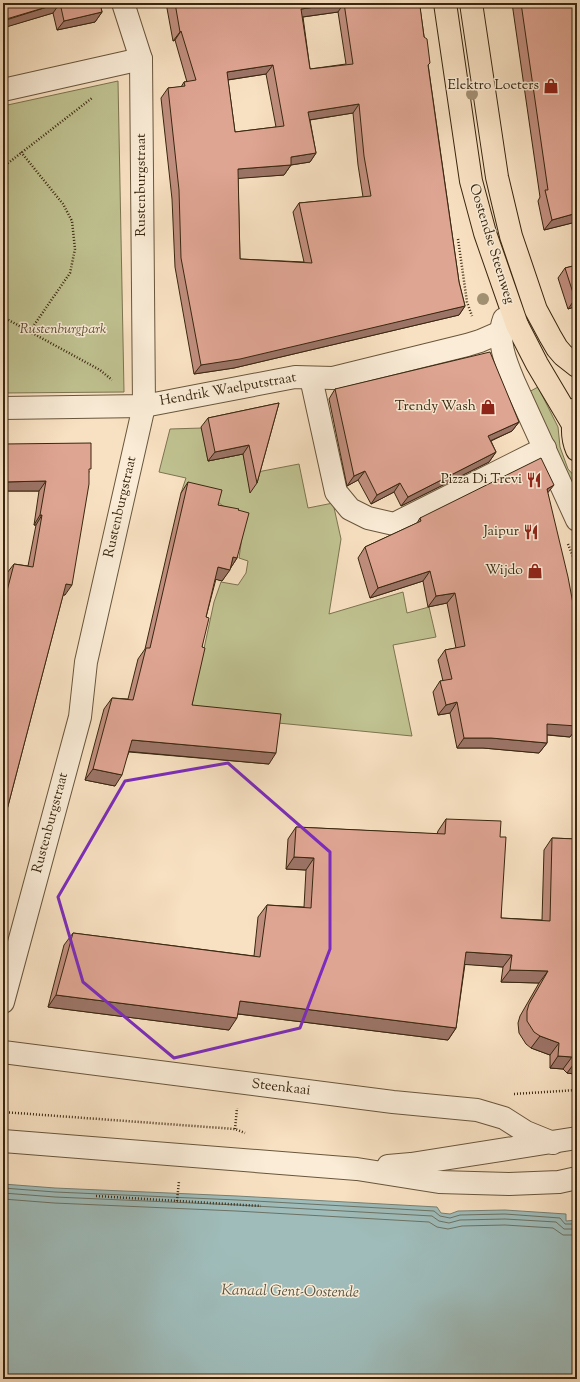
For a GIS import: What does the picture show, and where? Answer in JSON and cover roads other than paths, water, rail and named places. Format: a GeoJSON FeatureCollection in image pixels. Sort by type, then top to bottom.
{"type":"FeatureCollection","features":[{"type":"Feature","properties":{"kind":"main road","name":"Oostendse Steenweg"},"geometry":{"type":"LineString","coordinates":[[445,3],[471,181],[485,233],[509,303],[509,329],[575,415]]}},
{"type":"Feature","properties":{"kind":"main road","name":"Oostendse Steenweg"},"geometry":{"type":"LineString","coordinates":[[471,3],[497,177],[511,236],[536,310],[557,348],[577,366]]}},
{"type":"Feature","properties":{"kind":"main road"},"geometry":{"type":"LineString","coordinates":[[575,415],[574,442],[577,450]]}},
{"type":"Feature","properties":{"kind":"street","name":"Rustenburgstraat"},"geometry":{"type":"LineString","coordinates":[[3,1002],[80,717],[86,662],[144,406],[141,59],[123,3]]}},
{"type":"Feature","properties":{"kind":"street"},"geometry":{"type":"LineString","coordinates":[[3,90],[141,59]]}},
{"type":"Feature","properties":{"kind":"street"},"geometry":{"type":"LineString","coordinates":[[509,329],[502,346],[514,382],[577,520]]}},
{"type":"Feature","properties":{"kind":"street","name":"Hendrik Waelputstraat"},"geometry":{"type":"LineString","coordinates":[[3,408],[144,406],[295,377],[333,378],[480,341],[509,329]]}},
{"type":"Feature","properties":{"kind":"street"},"geometry":{"type":"LineString","coordinates":[[311,378],[336,492],[350,509],[368,518],[394,524],[545,448]]}},
{"type":"Feature","properties":{"kind":"street","name":"Steenkaai"},"geometry":{"type":"LineString","coordinates":[[3,1052],[385,1102],[477,1110],[504,1118],[526,1132],[553,1143]]}},
{"type":"Feature","properties":{"kind":"street"},"geometry":{"type":"LineString","coordinates":[[357,1169],[411,1164],[553,1143],[577,1138]]}},
{"type":"Feature","properties":{"kind":"street"},"geometry":{"type":"LineString","coordinates":[[3,1141],[357,1169],[439,1182],[516,1184],[559,1182],[577,1178]]}},
{"type":"Feature","properties":{"kind":"water","name":"Kanaal Gent-Oostende"},"geometry":{"type":"Polygon","coordinates":[[[3,1184],[55,1188],[437,1207],[441,1213],[450,1214],[458,1211],[505,1210],[566,1214],[566,1221],[577,1220],[577,1369],[573,1370],[574,1379],[3,1379],[3,1184]]]}},
{"type":"Feature","properties":{"kind":"place","name":"Elektro Loeters"},"geometry":{"type":"Point","coordinates":[551,86]}},
{"type":"Feature","properties":{"kind":"place","name":"Trendy Wash"},"geometry":{"type":"Point","coordinates":[488,407]}},
{"type":"Feature","properties":{"kind":"place","name":"Pizza Di Trevi"},"geometry":{"type":"Point","coordinates":[534,480]}},
{"type":"Feature","properties":{"kind":"place","name":"Jaipur"},"geometry":{"type":"Point","coordinates":[531,532]}},
{"type":"Feature","properties":{"kind":"place","name":"Wijdo"},"geometry":{"type":"Point","coordinates":[535,571]}},
{"type":"Feature","properties":{"kind":"park label","name":"Rustenburgpark"},"geometry":{"type":"Point","coordinates":[63,330]}}]}
